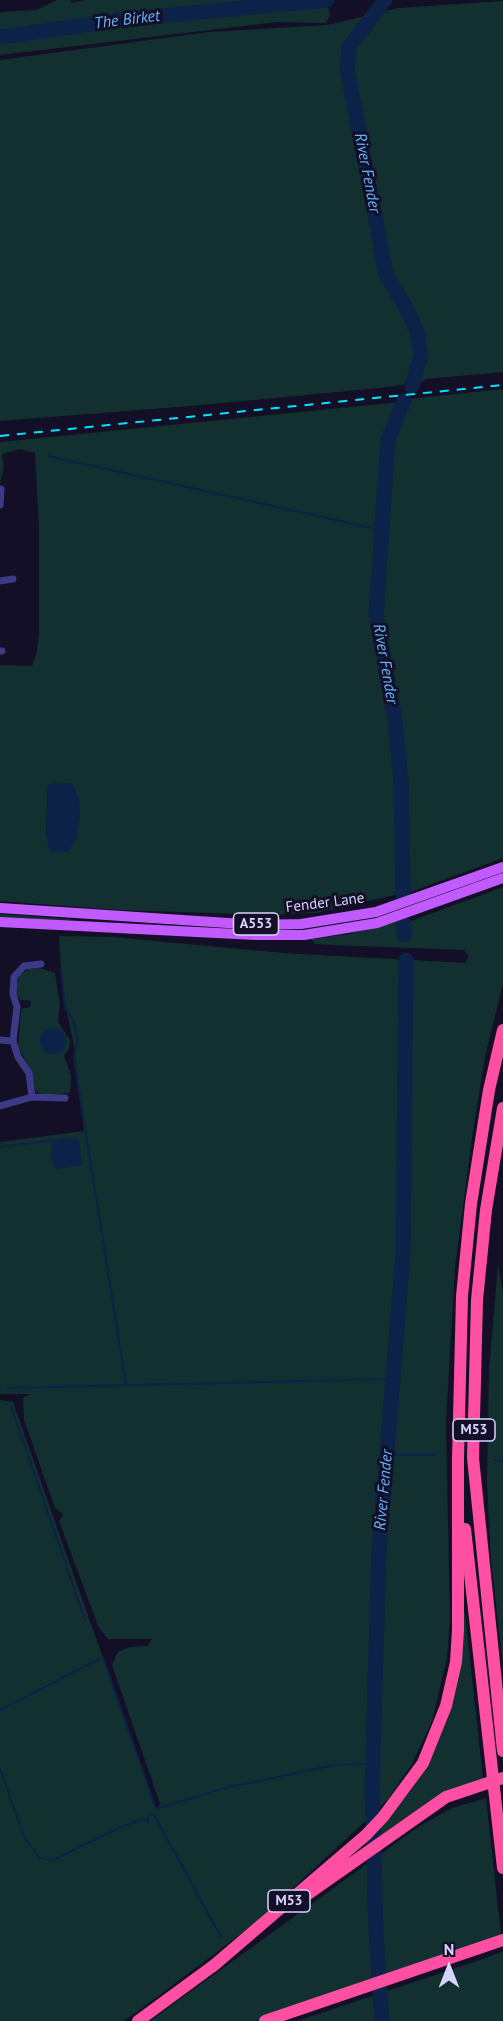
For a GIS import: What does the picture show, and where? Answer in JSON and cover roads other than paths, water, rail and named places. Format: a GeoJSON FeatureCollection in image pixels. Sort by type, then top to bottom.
{"type":"FeatureCollection","features":[{"type":"Feature","properties":{"kind":"highway","name":"M53"},"geometry":{"type":"LineString","coordinates":[[212,1967],[366,1835],[383,1817],[423,1763],[446,1706],[458,1630],[458,1459],[462,1296],[471,1204],[489,1090],[503,1030]]}},
{"type":"Feature","properties":{"kind":"highway","name":"M53"},"geometry":{"type":"LineString","coordinates":[[503,1108],[486,1210],[477,1300],[473,1458],[503,1751]]}},
{"type":"Feature","properties":{"kind":"highway","name":"M53"},"geometry":{"type":"LineString","coordinates":[[458,1459],[503,1868]]}},
{"type":"Feature","properties":{"kind":"highway","name":"M53"},"geometry":{"type":"LineString","coordinates":[[138,2021],[446,1797],[503,1778]]}},
{"type":"Feature","properties":{"kind":"highway"},"geometry":{"type":"LineString","coordinates":[[266,2021],[503,1940]]}},
{"type":"Feature","properties":{"kind":"main road","name":"Fender Lane"},"geometry":{"type":"LineString","coordinates":[[0,908],[258,925],[301,924],[376,912],[503,867]]}},
{"type":"Feature","properties":{"kind":"main road","name":"Fender Lane"},"geometry":{"type":"LineString","coordinates":[[0,922],[256,935],[304,935],[377,923],[503,878]]}},
{"type":"Feature","properties":{"kind":"street"},"geometry":{"type":"LineString","coordinates":[[1,489],[1,504],[12,506]]}},
{"type":"Feature","properties":{"kind":"street"},"geometry":{"type":"LineString","coordinates":[[0,580],[13,579]]}},
{"type":"Feature","properties":{"kind":"street"},"geometry":{"type":"LineString","coordinates":[[32,1097],[29,1073],[18,1057],[13,1041],[17,1007],[13,994],[15,977],[24,966],[41,964]]}},
{"type":"Feature","properties":{"kind":"street"},"geometry":{"type":"LineString","coordinates":[[0,1040],[13,1041]]}},
{"type":"Feature","properties":{"kind":"street"},"geometry":{"type":"LineString","coordinates":[[0,1106],[32,1097],[65,1098]]}},
{"type":"Feature","properties":{"kind":"water"},"geometry":{"type":"Polygon","coordinates":[[[69,783],[73,786],[79,798],[80,817],[76,840],[68,851],[58,853],[50,851],[46,836],[48,785],[69,783]]]}},
{"type":"Feature","properties":{"kind":"water"},"geometry":{"type":"Polygon","coordinates":[[[53,1028],[62,1032],[66,1041],[62,1050],[53,1054],[44,1050],[40,1041],[44,1032],[53,1028]]]}},
{"type":"Feature","properties":{"kind":"water"},"geometry":{"type":"Polygon","coordinates":[[[71,1137],[79,1140],[82,1165],[55,1169],[50,1159],[53,1140],[71,1137]]]}},
{"type":"Feature","properties":{"kind":"waterway","name":"The Birket"},"geometry":{"type":"LineString","coordinates":[[0,37],[127,19],[327,0]]}},
{"type":"Feature","properties":{"kind":"waterway","name":"River Fender"},"geometry":{"type":"LineString","coordinates":[[385,0],[349,47],[347,68],[386,274],[409,313],[417,333],[421,354],[412,386]]}},
{"type":"Feature","properties":{"kind":"waterway","name":"River Fender"},"geometry":{"type":"LineString","coordinates":[[403,895],[401,782],[395,719],[376,616],[388,439],[404,401]]}},
{"type":"Feature","properties":{"kind":"waterway"},"geometry":{"type":"LineString","coordinates":[[48,456],[381,530]]}},
{"type":"Feature","properties":{"kind":"waterway","name":"River Fender"},"geometry":{"type":"LineString","coordinates":[[404,923],[404,935]]}},
{"type":"Feature","properties":{"kind":"waterway","name":"River Fender"},"geometry":{"type":"LineString","coordinates":[[382,2021],[376,1933],[372,1786],[379,1550],[403,1254],[406,960]]}},
{"type":"Feature","properties":{"kind":"waterway"},"geometry":{"type":"LineString","coordinates":[[61,969],[65,1008],[73,1020],[78,1040],[74,1059],[126,1385]]}},
{"type":"Feature","properties":{"kind":"waterway"},"geometry":{"type":"LineString","coordinates":[[0,1147],[53,1140]]}},
{"type":"Feature","properties":{"kind":"waterway"},"geometry":{"type":"LineString","coordinates":[[7,1388],[391,1379]]}},
{"type":"Feature","properties":{"kind":"waterway"},"geometry":{"type":"LineString","coordinates":[[11,1406],[85,1620]]}},
{"type":"Feature","properties":{"kind":"waterway"},"geometry":{"type":"LineString","coordinates":[[388,1455],[436,1455]]}},
{"type":"Feature","properties":{"kind":"waterway"},"geometry":{"type":"LineString","coordinates":[[494,1460],[503,1461]]}},
{"type":"Feature","properties":{"kind":"waterway"},"geometry":{"type":"LineString","coordinates":[[0,1710],[103,1657],[156,1809],[225,1788],[334,1765],[372,1764]]}},
{"type":"Feature","properties":{"kind":"waterway"},"geometry":{"type":"LineString","coordinates":[[0,1769],[25,1839],[40,1858],[53,1860],[114,1830],[143,1819],[148,1822],[148,1815],[154,1815],[221,1937]]}},
{"type":"Feature","properties":{"kind":"railway"},"geometry":{"type":"LineString","coordinates":[[0,436],[503,385]]}}]}
